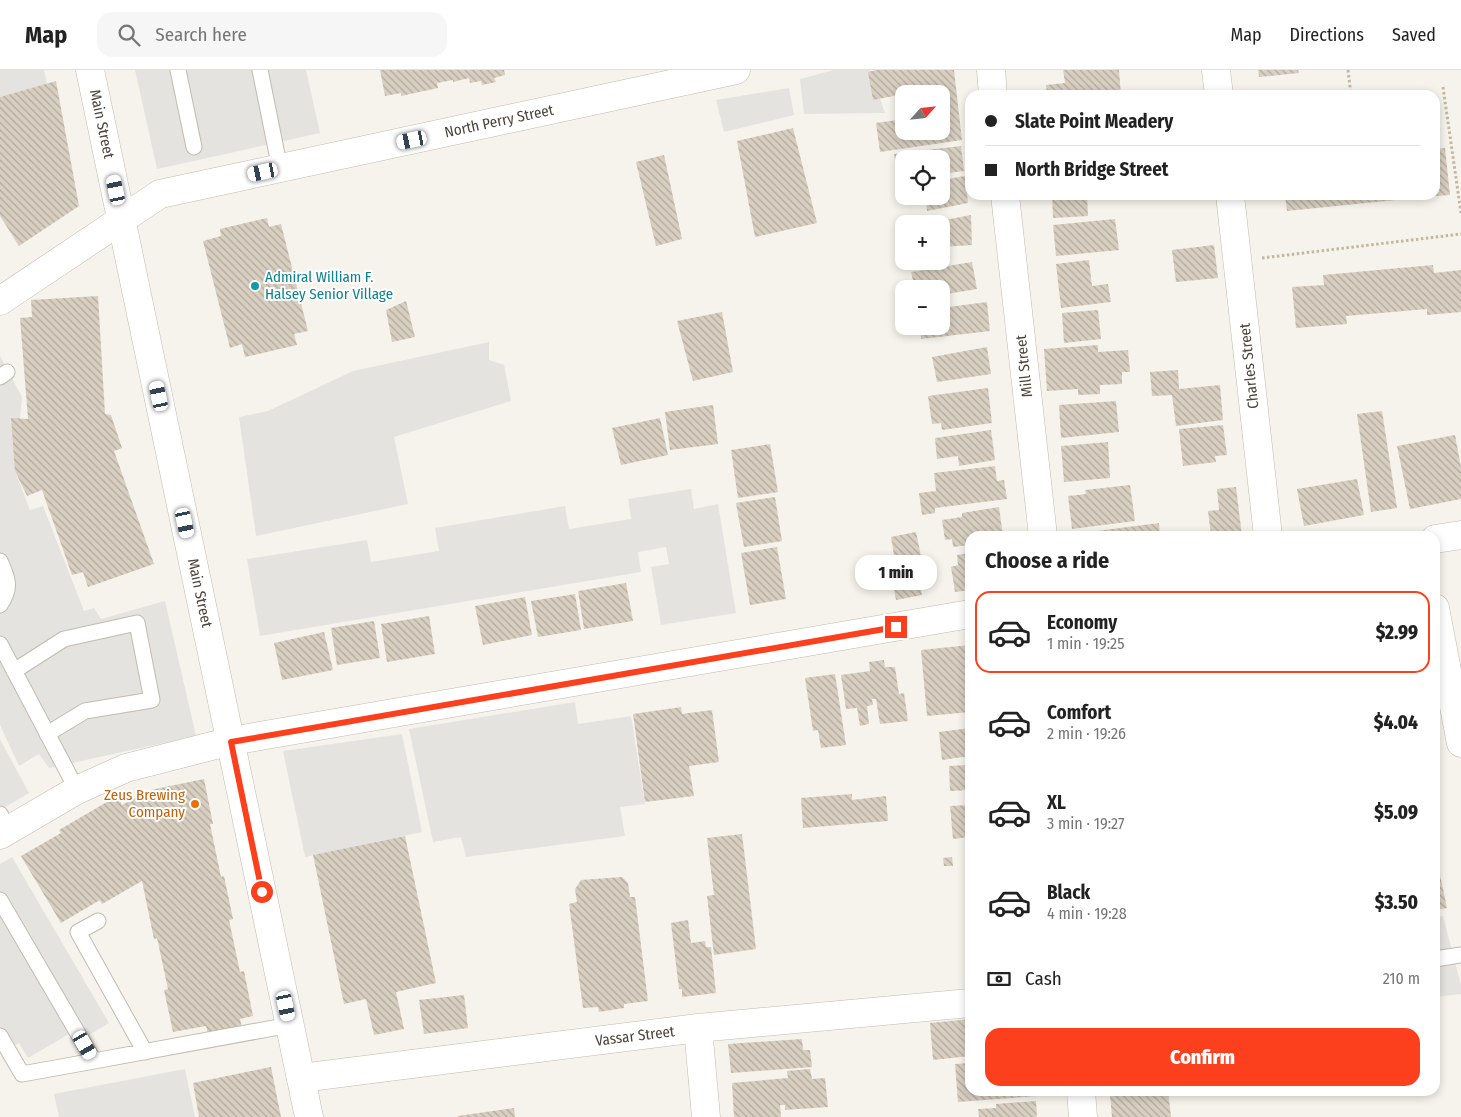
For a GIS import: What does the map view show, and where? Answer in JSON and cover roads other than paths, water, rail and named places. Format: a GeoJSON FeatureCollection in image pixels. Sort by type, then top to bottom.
{"type":"FeatureCollection","features":[{"type":"Feature","properties":{"kind":"street","name":"Main Street"},"geometry":{"type":"LineString","coordinates":[[90,70],[309,1117]]}},
{"type":"Feature","properties":{"kind":"street","name":"North Perry Street"},"geometry":{"type":"LineString","coordinates":[[0,301],[160,194],[736,70]]}},
{"type":"Feature","properties":{"kind":"street"},"geometry":{"type":"LineString","coordinates":[[990,70],[992,90]]}},
{"type":"Feature","properties":{"kind":"street"},"geometry":{"type":"LineString","coordinates":[[1216,70],[1218,90]]}},
{"type":"Feature","properties":{"kind":"street","name":"Mill Street"},"geometry":{"type":"LineString","coordinates":[[1005,200],[1042,531]]}},
{"type":"Feature","properties":{"kind":"street","name":"Charles Street"},"geometry":{"type":"LineString","coordinates":[[1231,200],[1267,531]]}},
{"type":"Feature","properties":{"kind":"street"},"geometry":{"type":"LineString","coordinates":[[1440,538],[1461,535]]}},
{"type":"Feature","properties":{"kind":"street"},"geometry":{"type":"LineString","coordinates":[[3,826],[126,768],[231,742],[965,615]]}},
{"type":"Feature","properties":{"kind":"street"},"geometry":{"type":"LineString","coordinates":[[1440,634],[1461,743]]}},
{"type":"Feature","properties":{"kind":"street","name":"Vassar Street"},"geometry":{"type":"LineString","coordinates":[[301,1078],[698,1028],[965,1002]]}},
{"type":"Feature","properties":{"kind":"street"},"geometry":{"type":"LineString","coordinates":[[698,1028],[706,1117]]}},
{"type":"Feature","properties":{"kind":"street"},"geometry":{"type":"LineString","coordinates":[[1081,1096],[1083,1117]]}},
{"type":"Feature","properties":{"kind":"lane"},"geometry":{"type":"LineString","coordinates":[[178,70],[194,147]]}},
{"type":"Feature","properties":{"kind":"lane"},"geometry":{"type":"LineString","coordinates":[[260,70],[280,168]]}},
{"type":"Feature","properties":{"kind":"lane"},"geometry":{"type":"LineString","coordinates":[[0,561],[8,580],[8,589],[0,605]]}},
{"type":"Feature","properties":{"kind":"lane"},"geometry":{"type":"LineString","coordinates":[[14,671],[64,639],[136,623],[152,700],[85,711],[47,734]]}},
{"type":"Feature","properties":{"kind":"lane"},"geometry":{"type":"LineString","coordinates":[[0,644],[77,790]]}},
{"type":"Feature","properties":{"kind":"lane"},"geometry":{"type":"LineString","coordinates":[[0,900],[94,1061]]}},
{"type":"Feature","properties":{"kind":"lane"},"geometry":{"type":"LineString","coordinates":[[98,921],[78,932],[145,1052]]}},
{"type":"Feature","properties":{"kind":"lane"},"geometry":{"type":"LineString","coordinates":[[1440,958],[1461,955]]}},
{"type":"Feature","properties":{"kind":"lane"},"geometry":{"type":"LineString","coordinates":[[0,1036],[22,1074],[290,1024]]}},
{"type":"Feature","properties":{"kind":"place","name":"Admiral William F. Halsey Senior Village"},"geometry":{"type":"Point","coordinates":[255,286]}},
{"type":"Feature","properties":{"kind":"place","name":"Zeus Brewing Company"},"geometry":{"type":"Point","coordinates":[195,804]}}]}
